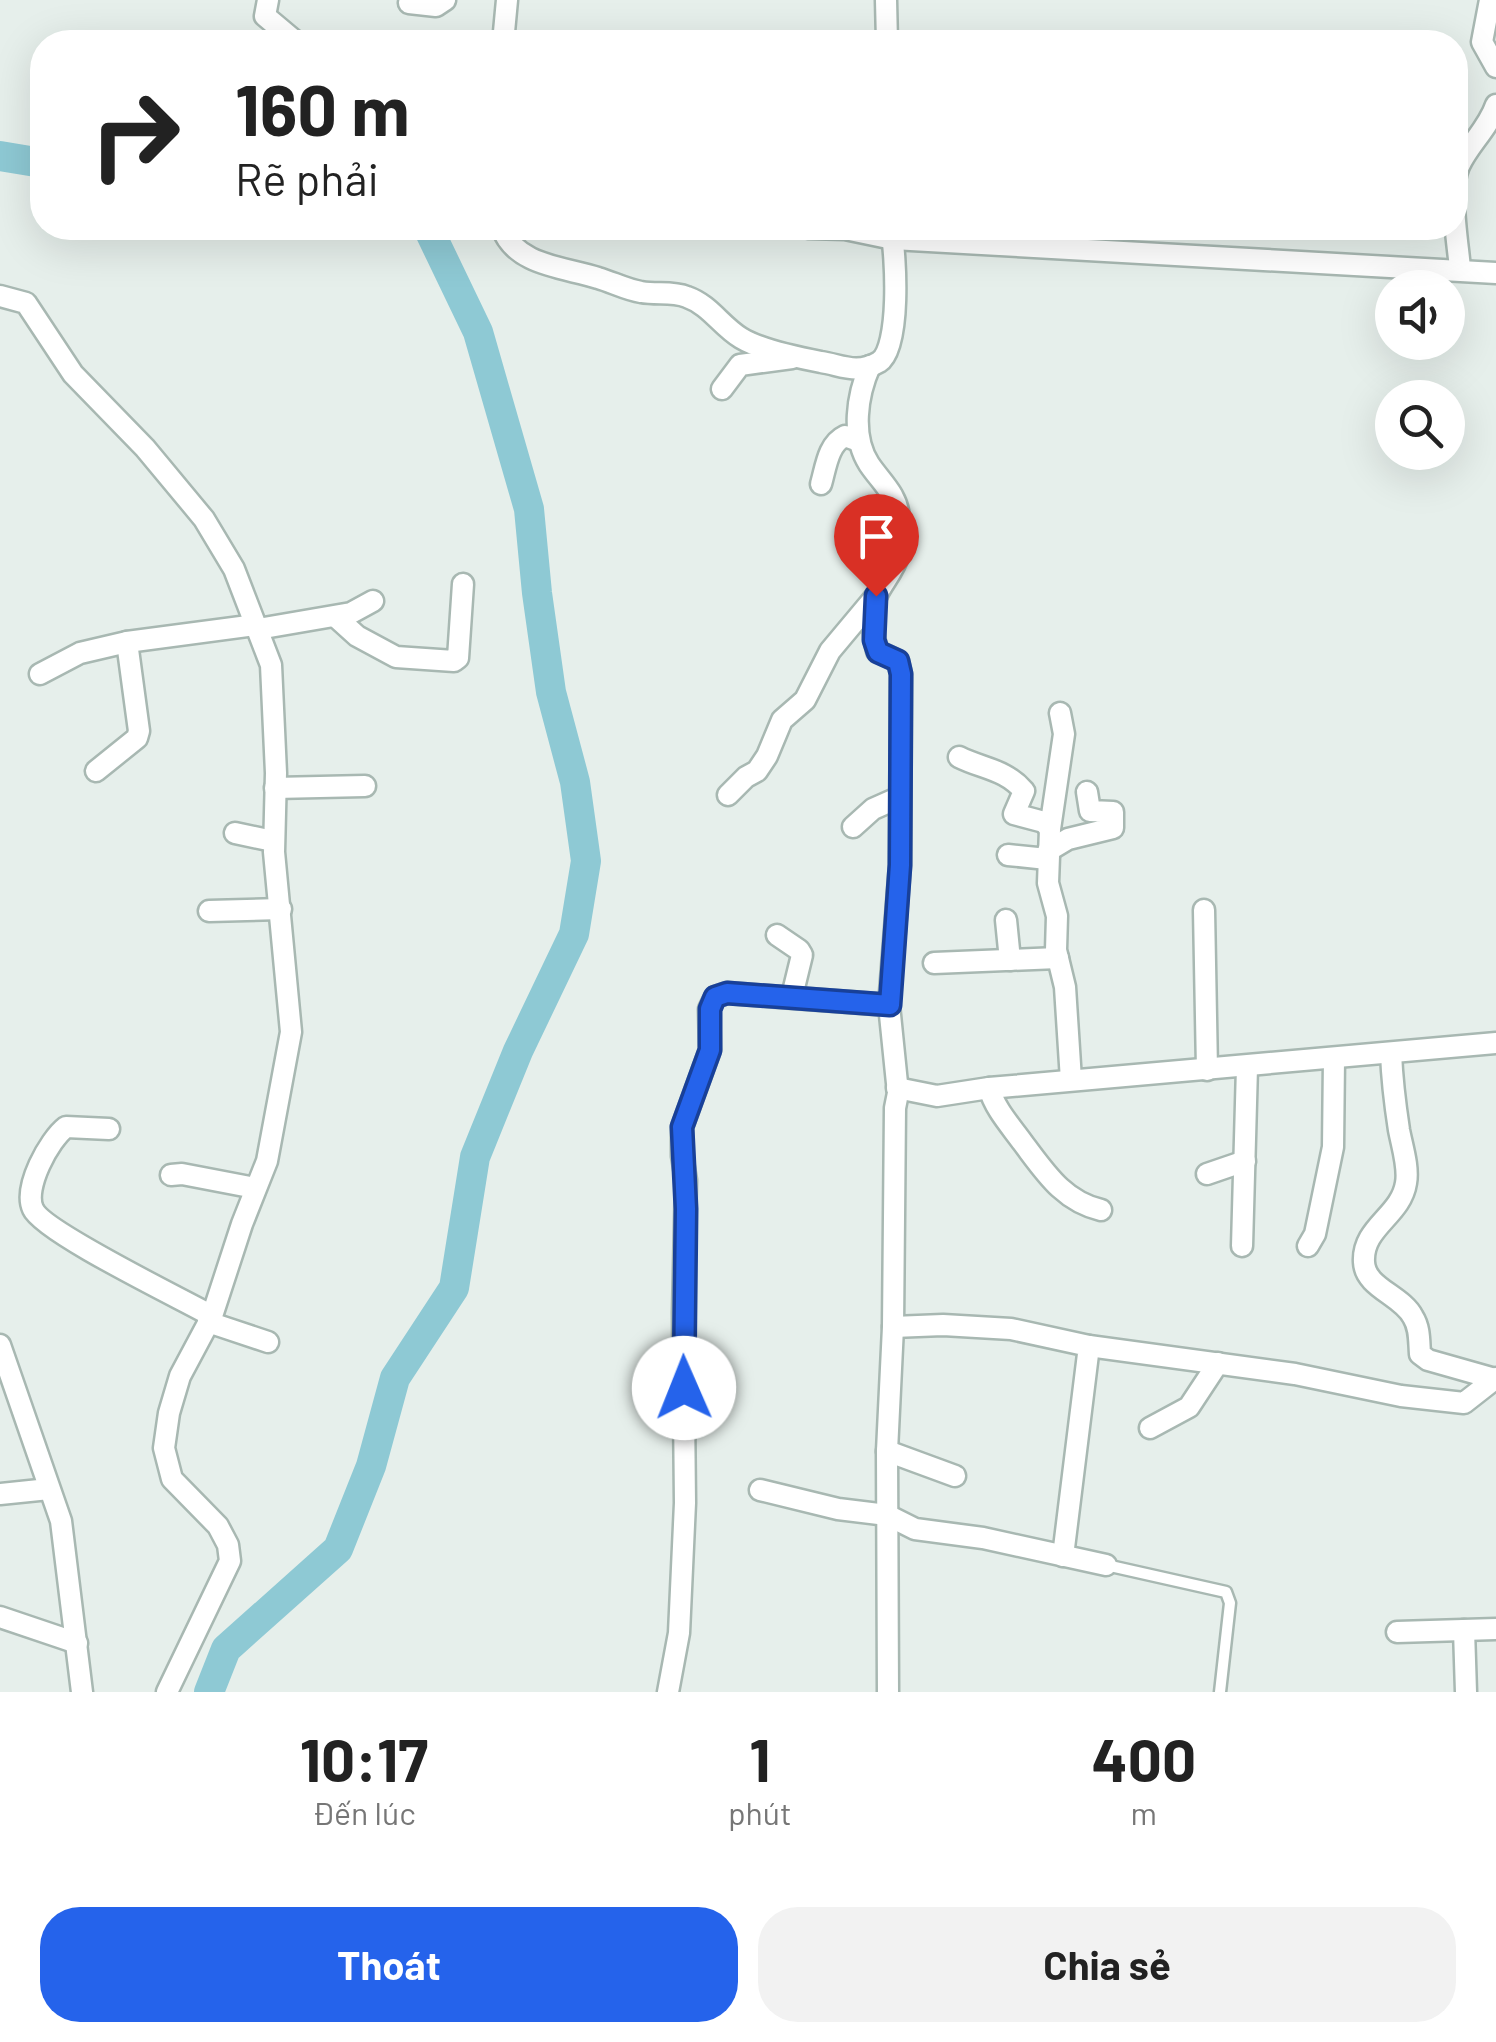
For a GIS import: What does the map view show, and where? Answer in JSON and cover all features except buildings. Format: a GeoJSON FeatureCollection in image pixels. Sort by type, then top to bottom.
{"type":"FeatureCollection","features":[{"type":"Feature","properties":{"kind":"street"},"geometry":{"type":"LineString","coordinates":[[268,0],[264,16],[281,30]]}},
{"type":"Feature","properties":{"kind":"street"},"geometry":{"type":"LineString","coordinates":[[409,3],[436,6],[445,0]]}},
{"type":"Feature","properties":{"kind":"street"},"geometry":{"type":"LineString","coordinates":[[504,30],[506,0]]}},
{"type":"Feature","properties":{"kind":"street"},"geometry":{"type":"LineString","coordinates":[[886,0],[887,30]]}},
{"type":"Feature","properties":{"kind":"street"},"geometry":{"type":"LineString","coordinates":[[1490,0],[1482,42],[1496,67]]}},
{"type":"Feature","properties":{"kind":"street"},"geometry":{"type":"LineString","coordinates":[[1468,153],[1496,105]]}},
{"type":"Feature","properties":{"kind":"street"},"geometry":{"type":"LineString","coordinates":[[506,240],[533,260],[641,292],[688,297],[742,339],[794,358],[828,363],[840,370],[884,360],[892,344],[892,240]]}},
{"type":"Feature","properties":{"kind":"street"},"geometry":{"type":"LineString","coordinates":[[1002,240],[1496,273]]}},
{"type":"Feature","properties":{"kind":"street"},"geometry":{"type":"LineString","coordinates":[[1458,240],[1460,269]]}},
{"type":"Feature","properties":{"kind":"street"},"geometry":{"type":"LineString","coordinates":[[0,296],[26,304],[74,374],[120,420],[184,495],[234,569],[271,665],[273,841],[291,1032],[268,1161],[210,1319],[180,1376],[168,1413],[164,1448],[172,1480],[218,1526],[228,1545],[230,1561],[166,1692]]}},
{"type":"Feature","properties":{"kind":"street"},"geometry":{"type":"LineString","coordinates":[[722,389],[740,365],[794,358]]}},
{"type":"Feature","properties":{"kind":"street"},"geometry":{"type":"LineString","coordinates":[[728,795],[757,772],[782,720],[805,700],[830,651],[876,596],[898,556],[899,512],[889,486],[871,467],[859,441],[858,416],[870,366]]}},
{"type":"Feature","properties":{"kind":"street"},"geometry":{"type":"LineString","coordinates":[[821,484],[838,438],[859,441]]}},
{"type":"Feature","properties":{"kind":"street"},"geometry":{"type":"LineString","coordinates":[[336,617],[357,636],[396,657],[454,661],[458,658],[463,584]]}},
{"type":"Feature","properties":{"kind":"street"},"geometry":{"type":"LineString","coordinates":[[876,596],[874,640],[878,652],[898,661],[901,674],[900,865],[890,1005],[897,1088],[887,1516],[888,1692]]}},
{"type":"Feature","properties":{"kind":"street"},"geometry":{"type":"LineString","coordinates":[[40,674],[80,653],[127,642],[336,617],[373,601]]}},
{"type":"Feature","properties":{"kind":"street"},"geometry":{"type":"LineString","coordinates":[[96,771],[137,738],[139,731],[127,642]]}},
{"type":"Feature","properties":{"kind":"street"},"geometry":{"type":"LineString","coordinates":[[1060,712],[1064,734],[1050,829],[1048,883],[1057,916],[1071,1080]]}},
{"type":"Feature","properties":{"kind":"street"},"geometry":{"type":"LineString","coordinates":[[959,757],[994,767],[1008,776],[1024,791],[1014,814],[1044,822],[1050,829]]}},
{"type":"Feature","properties":{"kind":"street"},"geometry":{"type":"LineString","coordinates":[[275,788],[365,786]]}},
{"type":"Feature","properties":{"kind":"street"},"geometry":{"type":"LineString","coordinates":[[1008,855],[1048,855],[1068,839],[1113,828],[1113,812],[1090,811],[1087,792]]}},
{"type":"Feature","properties":{"kind":"street"},"geometry":{"type":"LineString","coordinates":[[853,827],[873,809],[900,797]]}},
{"type":"Feature","properties":{"kind":"street"},"geometry":{"type":"LineString","coordinates":[[235,833],[273,841]]}},
{"type":"Feature","properties":{"kind":"street"},"geometry":{"type":"LineString","coordinates":[[209,910],[281,909]]}},
{"type":"Feature","properties":{"kind":"street"},"geometry":{"type":"LineString","coordinates":[[1204,910],[1207,1070]]}},
{"type":"Feature","properties":{"kind":"street"},"geometry":{"type":"LineString","coordinates":[[1006,920],[1010,960]]}},
{"type":"Feature","properties":{"kind":"street"},"geometry":{"type":"LineString","coordinates":[[777,935],[802,955],[792,996]]}},
{"type":"Feature","properties":{"kind":"street"},"geometry":{"type":"LineString","coordinates":[[934,963],[1058,958]]}},
{"type":"Feature","properties":{"kind":"street"},"geometry":{"type":"LineString","coordinates":[[668,1692],[679,1633],[685,1503],[686,1195],[682,1127],[710,1050],[710,1009],[715,997],[727,993],[890,1005]]}},
{"type":"Feature","properties":{"kind":"street"},"geometry":{"type":"LineString","coordinates":[[897,1088],[937,1096],[1071,1080],[1496,1043]]}},
{"type":"Feature","properties":{"kind":"street"},"geometry":{"type":"LineString","coordinates":[[1391,1053],[1406,1187],[1395,1209],[1372,1232],[1364,1267],[1368,1278],[1412,1313],[1419,1329],[1420,1354],[1428,1360],[1495,1378]]}},
{"type":"Feature","properties":{"kind":"street"},"geometry":{"type":"LineString","coordinates":[[1308,1246],[1315,1234],[1333,1147],[1334,1059]]}},
{"type":"Feature","properties":{"kind":"street"},"geometry":{"type":"LineString","coordinates":[[1242,1246],[1247,1067]]}},
{"type":"Feature","properties":{"kind":"street"},"geometry":{"type":"LineString","coordinates":[[988,1088],[998,1110],[1050,1181],[1077,1202],[1101,1210]]}},
{"type":"Feature","properties":{"kind":"street"},"geometry":{"type":"LineString","coordinates":[[108,1129],[66,1127],[54,1137],[46,1149],[31,1196],[33,1210],[99,1257],[210,1319],[268,1342]]}},
{"type":"Feature","properties":{"kind":"street"},"geometry":{"type":"LineString","coordinates":[[1206,1174],[1244,1161]]}},
{"type":"Feature","properties":{"kind":"street"},"geometry":{"type":"LineString","coordinates":[[172,1175],[256,1188]]}},
{"type":"Feature","properties":{"kind":"street"},"geometry":{"type":"LineString","coordinates":[[893,1327],[996,1328],[1089,1346],[1296,1374],[1400,1396],[1464,1403],[1495,1378]]}},
{"type":"Feature","properties":{"kind":"street"},"geometry":{"type":"LineString","coordinates":[[0,1345],[65,1540],[82,1692]]}},
{"type":"Feature","properties":{"kind":"street"},"geometry":{"type":"LineString","coordinates":[[1063,1556],[1089,1346]]}},
{"type":"Feature","properties":{"kind":"street"},"geometry":{"type":"LineString","coordinates":[[1150,1428],[1189,1406],[1218,1363]]}},
{"type":"Feature","properties":{"kind":"street"},"geometry":{"type":"LineString","coordinates":[[888,1450],[954,1476]]}},
{"type":"Feature","properties":{"kind":"street"},"geometry":{"type":"LineString","coordinates":[[0,1494],[49,1489]]}},
{"type":"Feature","properties":{"kind":"street"},"geometry":{"type":"LineString","coordinates":[[760,1490],[887,1516],[915,1529],[983,1538],[1106,1564]]}},
{"type":"Feature","properties":{"kind":"street"},"geometry":{"type":"LineString","coordinates":[[0,1617],[77,1643]]}},
{"type":"Feature","properties":{"kind":"street"},"geometry":{"type":"LineString","coordinates":[[1398,1632],[1496,1629]]}},
{"type":"Feature","properties":{"kind":"street"},"geometry":{"type":"LineString","coordinates":[[1464,1630],[1466,1692]]}},
{"type":"Feature","properties":{"kind":"lane"},"geometry":{"type":"LineString","coordinates":[[1106,1564],[1226,1592],[1230,1603],[1220,1692]]}},
{"type":"Feature","properties":{"kind":"waterway"},"geometry":{"type":"LineString","coordinates":[[0,156],[30,161]]}},
{"type":"Feature","properties":{"kind":"waterway"},"geometry":{"type":"LineString","coordinates":[[209,1692],[226,1649],[338,1549],[371,1466],[395,1378],[454,1288],[475,1157],[518,1051],[574,934],[586,861],[575,782],[551,692],[529,509],[478,332],[434,240]]}},
{"type":"Feature","properties":{"kind":"route"},"geometry":{"type":"LineString","coordinates":[[684,1388],[686,1180],[682,1127],[710,1050],[710,1009],[715,997],[727,993],[890,1005],[900,865],[901,674],[898,661],[878,652],[874,640],[876,596]]}}]}
